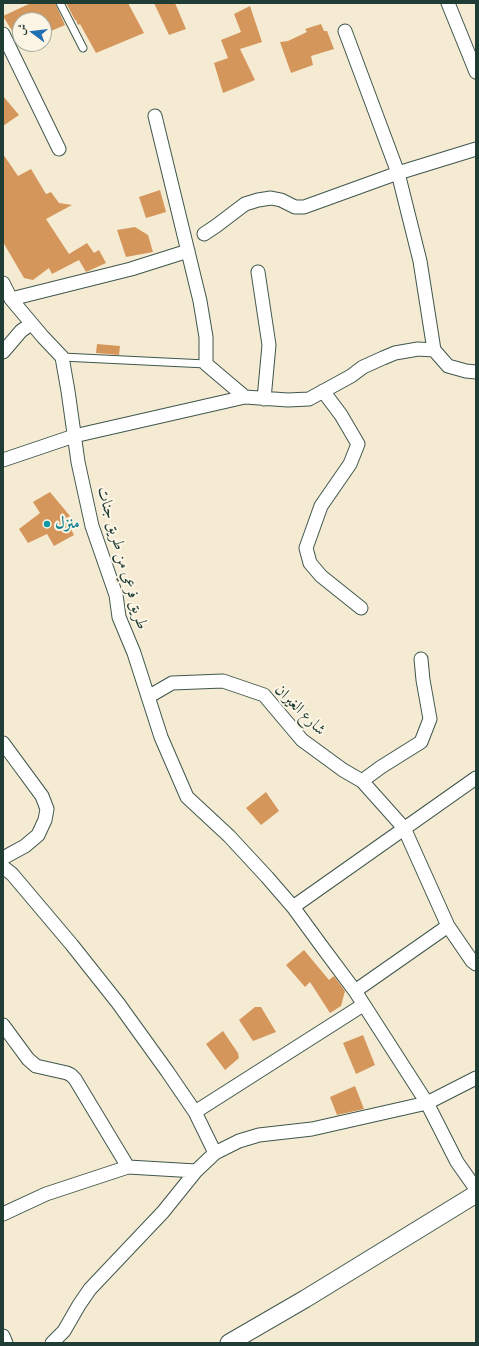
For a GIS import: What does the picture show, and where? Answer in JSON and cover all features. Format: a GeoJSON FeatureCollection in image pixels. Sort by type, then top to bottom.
{"type":"FeatureCollection","features":[{"type":"Feature","properties":{"kind":"street"},"geometry":{"type":"LineString","coordinates":[[448,3],[476,72]]}},
{"type":"Feature","properties":{"kind":"street"},"geometry":{"type":"LineString","coordinates":[[344,31],[398,172],[420,261],[434,350],[448,366],[476,372]]}},
{"type":"Feature","properties":{"kind":"street"},"geometry":{"type":"LineString","coordinates":[[3,34],[60,149]]}},
{"type":"Feature","properties":{"kind":"street"},"geometry":{"type":"LineString","coordinates":[[154,116],[201,308],[206,337],[206,364],[245,397]]}},
{"type":"Feature","properties":{"kind":"street"},"geometry":{"type":"LineString","coordinates":[[204,234],[245,204],[271,198],[280,200],[295,207],[304,207],[398,172],[476,149]]}},
{"type":"Feature","properties":{"kind":"street"},"geometry":{"type":"LineString","coordinates":[[11,300],[131,269],[188,251]]}},
{"type":"Feature","properties":{"kind":"street"},"geometry":{"type":"LineString","coordinates":[[258,272],[269,345],[264,399]]}},
{"type":"Feature","properties":{"kind":"street"},"geometry":{"type":"LineString","coordinates":[[3,283],[11,300],[62,357]]}},
{"type":"Feature","properties":{"kind":"street"},"geometry":{"type":"LineString","coordinates":[[3,352],[21,331],[31,324]]}},
{"type":"Feature","properties":{"kind":"street"},"geometry":{"type":"LineString","coordinates":[[3,460],[74,436],[245,397],[264,399],[309,399],[351,376],[363,367],[396,353],[418,349],[434,350]]}},
{"type":"Feature","properties":{"kind":"street","name":"طريق فرعي من طريق جنات"},"geometry":{"type":"LineString","coordinates":[[62,357],[78,462],[92,526],[116,595],[119,617],[134,653],[161,737],[187,798],[229,836],[293,907],[364,1004],[427,1103],[457,1162],[476,1189]]}},
{"type":"Feature","properties":{"kind":"street"},"geometry":{"type":"LineString","coordinates":[[324,391],[341,414],[358,444],[350,464],[320,506],[306,548],[310,563],[321,576],[361,608]]}},
{"type":"Feature","properties":{"kind":"street"},"geometry":{"type":"LineString","coordinates":[[362,781],[381,767],[421,742],[430,719],[421,659]]}},
{"type":"Feature","properties":{"kind":"street","name":"شارع الغيران"},"geometry":{"type":"LineString","coordinates":[[148,697],[172,683],[223,681],[264,695],[302,740],[343,770],[362,781],[404,828],[448,926],[472,962],[476,964]]}},
{"type":"Feature","properties":{"kind":"street"},"geometry":{"type":"LineString","coordinates":[[3,744],[42,796],[47,809],[45,820],[38,835],[4,866],[82,956],[163,1065],[195,1112],[215,1153]]}},
{"type":"Feature","properties":{"kind":"street"},"geometry":{"type":"LineString","coordinates":[[293,907],[476,778]]}},
{"type":"Feature","properties":{"kind":"street"},"geometry":{"type":"LineString","coordinates":[[355,991],[448,926]]}},
{"type":"Feature","properties":{"kind":"street"},"geometry":{"type":"LineString","coordinates":[[195,1112],[364,1004]]}},
{"type":"Feature","properties":{"kind":"street"},"geometry":{"type":"LineString","coordinates":[[3,1025],[28,1059],[36,1066],[71,1074],[128,1167]]}},
{"type":"Feature","properties":{"kind":"street"},"geometry":{"type":"LineString","coordinates":[[52,1343],[64,1331],[90,1289],[162,1212],[196,1171],[215,1153],[239,1141],[259,1135],[312,1129],[427,1103],[476,1078]]}},
{"type":"Feature","properties":{"kind":"street"},"geometry":{"type":"LineString","coordinates":[[3,1214],[46,1194],[128,1167],[196,1171]]}},
{"type":"Feature","properties":{"kind":"street"},"geometry":{"type":"LineString","coordinates":[[229,1343],[305,1299],[476,1194]]}},
{"type":"Feature","properties":{"kind":"street"},"geometry":{"type":"LineString","coordinates":[[3,1336],[6,1343]]}},
{"type":"Feature","properties":{"kind":"lane"},"geometry":{"type":"LineString","coordinates":[[60,3],[83,48]]}},
{"type":"Feature","properties":{"kind":"lane"},"geometry":{"type":"LineString","coordinates":[[62,357],[206,364]]}},
{"type":"Feature","properties":{"kind":"building"},"geometry":{"type":"Polygon","coordinates":[[[31,3],[55,3],[65,25],[52,31],[52,12],[12,12],[12,31],[3,16],[31,3]]]}},
{"type":"Feature","properties":{"kind":"building"},"geometry":{"type":"Polygon","coordinates":[[[66,3],[128,3],[144,33],[96,53],[80,24],[78,25],[66,3]]]}},
{"type":"Feature","properties":{"kind":"building"},"geometry":{"type":"Polygon","coordinates":[[[154,3],[175,3],[186,29],[169,35],[154,3]]]}},
{"type":"Feature","properties":{"kind":"building"},"geometry":{"type":"Polygon","coordinates":[[[250,6],[262,42],[240,49],[255,80],[223,93],[214,63],[228,58],[221,40],[241,32],[234,14],[250,6]]]}},
{"type":"Feature","properties":{"kind":"building"},"geometry":{"type":"Polygon","coordinates":[[[321,24],[324,31],[327,31],[334,49],[311,56],[313,65],[291,73],[280,42],[288,41],[307,32],[305,29],[321,24]]]}},
{"type":"Feature","properties":{"kind":"building"},"geometry":{"type":"Polygon","coordinates":[[[3,96],[19,115],[3,126],[3,96]]]}},
{"type":"Feature","properties":{"kind":"building"},"geometry":{"type":"Polygon","coordinates":[[[3,154],[18,176],[31,169],[46,194],[51,192],[59,203],[72,205],[46,219],[69,254],[87,243],[94,253],[99,250],[106,263],[86,272],[79,260],[52,274],[49,268],[33,280],[24,278],[3,242],[3,154]]]}},
{"type":"Feature","properties":{"kind":"building"},"geometry":{"type":"Polygon","coordinates":[[[160,190],[166,212],[146,218],[139,197],[160,190]]]}},
{"type":"Feature","properties":{"kind":"building"},"geometry":{"type":"Polygon","coordinates":[[[135,227],[148,235],[153,252],[126,257],[117,230],[135,227]]]}},
{"type":"Feature","properties":{"kind":"building"},"geometry":{"type":"Polygon","coordinates":[[[97,344],[120,346],[119,355],[96,353],[97,344]]]}},
{"type":"Feature","properties":{"kind":"building","name":"منزل"},"geometry":{"type":"Polygon","coordinates":[[[50,492],[70,516],[66,519],[74,535],[54,546],[47,534],[28,543],[19,529],[40,513],[33,502],[50,492]]]}},
{"type":"Feature","properties":{"kind":"building"},"geometry":{"type":"Polygon","coordinates":[[[266,792],[279,811],[261,825],[246,808],[266,792]]]}},
{"type":"Feature","properties":{"kind":"building"},"geometry":{"type":"Polygon","coordinates":[[[304,950],[329,980],[334,976],[345,991],[341,1006],[330,1013],[310,982],[305,987],[286,965],[304,950]]]}},
{"type":"Feature","properties":{"kind":"building"},"geometry":{"type":"Polygon","coordinates":[[[255,1007],[261,1007],[276,1032],[253,1041],[239,1020],[255,1007]]]}},
{"type":"Feature","properties":{"kind":"building"},"geometry":{"type":"Polygon","coordinates":[[[223,1031],[238,1053],[239,1058],[225,1070],[206,1044],[223,1031]]]}},
{"type":"Feature","properties":{"kind":"building"},"geometry":{"type":"Polygon","coordinates":[[[363,1035],[375,1065],[356,1074],[343,1043],[363,1035]]]}},
{"type":"Feature","properties":{"kind":"building"},"geometry":{"type":"Polygon","coordinates":[[[355,1086],[364,1109],[337,1115],[330,1097],[355,1086]]]}},
{"type":"Feature","properties":{"kind":"place","name":"منزل"},"geometry":{"type":"Point","coordinates":[47,524]}}]}
